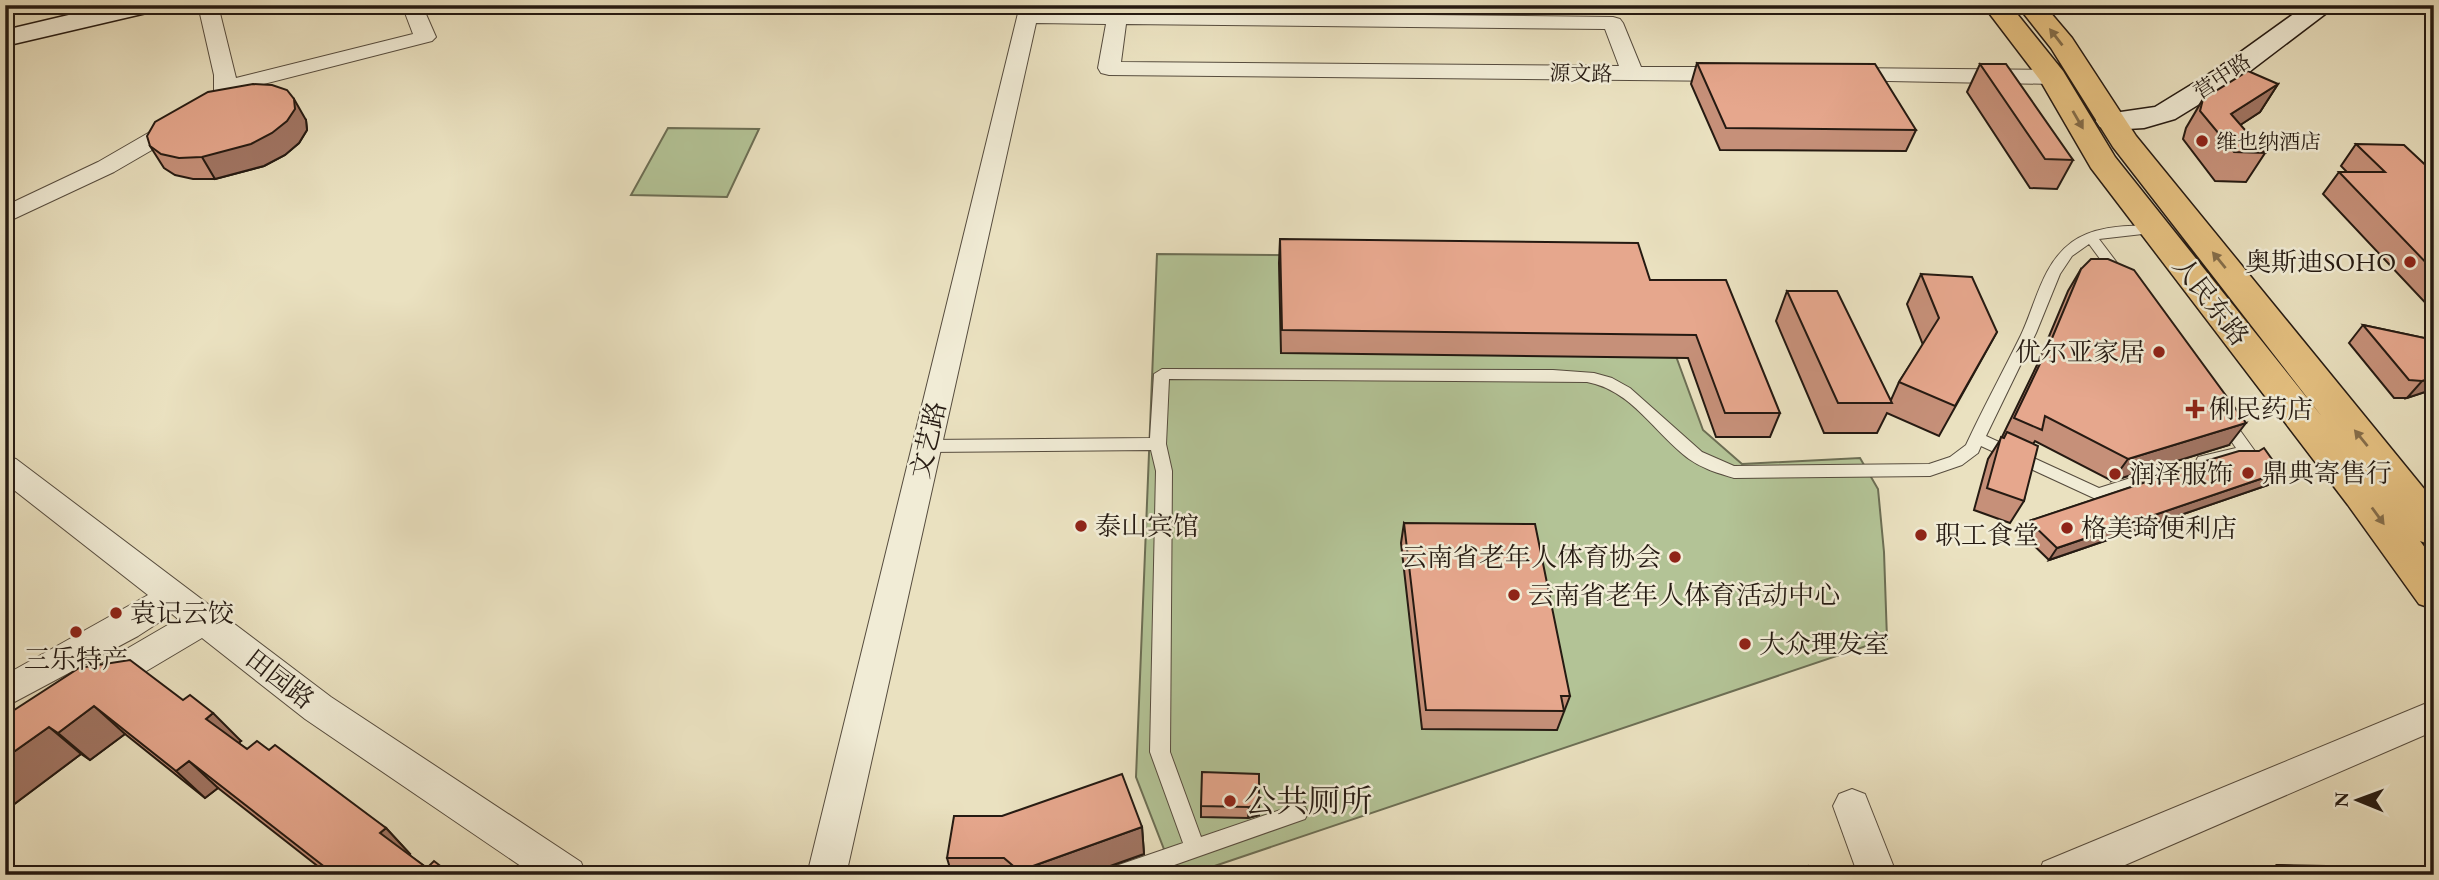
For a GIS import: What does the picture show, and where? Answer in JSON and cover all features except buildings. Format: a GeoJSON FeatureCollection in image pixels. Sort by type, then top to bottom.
{"type":"FeatureCollection","features":[{"type":"Feature","properties":{"kind":"main road","name":"人民东路"},"geometry":{"type":"LineString","coordinates":[[1996,5],[2053,77],[2102,161],[2362,494],[2434,592]]}},
{"type":"Feature","properties":{"kind":"main road","name":"人民东路"},"geometry":{"type":"LineString","coordinates":[[2030,5],[2062,44],[2110,121],[2434,530]]}},
{"type":"Feature","properties":{"kind":"street"},"geometry":{"type":"LineString","coordinates":[[6,34],[146,5]]}},
{"type":"Feature","properties":{"kind":"street"},"geometry":{"type":"LineString","coordinates":[[5,216],[106,167],[225,98],[225,75],[208,5]]}},
{"type":"Feature","properties":{"kind":"street"},"geometry":{"type":"LineString","coordinates":[[225,87],[425,37],[412,5]]}},
{"type":"Feature","properties":{"kind":"street","name":"营中路"},"geometry":{"type":"LineString","coordinates":[[2110,121],[2144,119],[2165,113],[2227,75],[2324,5]]}},
{"type":"Feature","properties":{"kind":"street"},"geometry":{"type":"LineString","coordinates":[[1029,11],[1613,23],[1633,74]]}},
{"type":"Feature","properties":{"kind":"street","name":"文艺路"},"geometry":{"type":"LineString","coordinates":[[826,875],[1029,11]]}},
{"type":"Feature","properties":{"kind":"street","name":"源文路"},"geometry":{"type":"LineString","coordinates":[[1118,11],[1109,68],[1759,75]]}},
{"type":"Feature","properties":{"kind":"street"},"geometry":{"type":"LineString","coordinates":[[1815,75],[2053,77]]}},
{"type":"Feature","properties":{"kind":"street","name":"田园路"},"geometry":{"type":"LineString","coordinates":[[5,467],[318,708],[567,875]]}},
{"type":"Feature","properties":{"kind":"street"},"geometry":{"type":"LineString","coordinates":[[5,692],[126,626],[174,596]]}},
{"type":"Feature","properties":{"kind":"street"},"geometry":{"type":"LineString","coordinates":[[77,695],[204,620]]}},
{"type":"Feature","properties":{"kind":"street"},"geometry":{"type":"LineString","coordinates":[[2057,875],[2434,715]]}},
{"type":"Feature","properties":{"kind":"street"},"geometry":{"type":"LineString","coordinates":[[1852,806],[1878,875]]}},
{"type":"Feature","properties":{"kind":"lane"},"geometry":{"type":"LineString","coordinates":[[1195,847],[1160,752],[1164,471],[1157,444],[1162,374],[1585,377],[1619,388],[1648,411],[1700,461],[1716,469],[1734,472],[1900,473],[1930,470],[1956,461],[1972,449],[2030,330],[2053,271],[2066,254],[2091,239],[2116,230],[2155,229]]}},
{"type":"Feature","properties":{"kind":"lane"},"geometry":{"type":"LineString","coordinates":[[2091,239],[2127,284]]}},
{"type":"Feature","properties":{"kind":"lane"},"geometry":{"type":"LineString","coordinates":[[1978,438],[2098,494],[2229,454],[2249,454],[2216,409]]}},
{"type":"Feature","properties":{"kind":"lane"},"geometry":{"type":"LineString","coordinates":[[927,446],[1157,444]]}},
{"type":"Feature","properties":{"kind":"lane"},"geometry":{"type":"LineString","coordinates":[[1117,875],[1298,813]]}},
{"type":"Feature","properties":{"kind":"green space"},"geometry":{"type":"Polygon","coordinates":[[[668,128],[759,129],[727,197],[631,195],[668,128]]]}},
{"type":"Feature","properties":{"kind":"green space","name":"云南省老年人体育活动中心"},"geometry":{"type":"Polygon","coordinates":[[[1157,254],[1640,258],[1703,430],[1742,464],[1860,458],[1878,489],[1884,552],[1887,639],[1188,875],[1174,875],[1136,777],[1157,254]]]}},
{"type":"Feature","properties":{"kind":"place","name":"维也纳酒店"},"geometry":{"type":"Point","coordinates":[2202,141]}},
{"type":"Feature","properties":{"kind":"place","name":"奥斯迪SOHO"},"geometry":{"type":"Point","coordinates":[2410,262]}},
{"type":"Feature","properties":{"kind":"place","name":"优尔亚家居"},"geometry":{"type":"Point","coordinates":[2159,352]}},
{"type":"Feature","properties":{"kind":"place","name":"俐民药店"},"geometry":{"type":"Point","coordinates":[2195,409]}},
{"type":"Feature","properties":{"kind":"place","name":"鼎典寄售行"},"geometry":{"type":"Point","coordinates":[2248,473]}},
{"type":"Feature","properties":{"kind":"place","name":"润泽服饰"},"geometry":{"type":"Point","coordinates":[2115,474]}},
{"type":"Feature","properties":{"kind":"place","name":"泰山宾馆"},"geometry":{"type":"Point","coordinates":[1081,526]}},
{"type":"Feature","properties":{"kind":"place","name":"格美琦便利店"},"geometry":{"type":"Point","coordinates":[2067,528]}},
{"type":"Feature","properties":{"kind":"place","name":"职工食堂"},"geometry":{"type":"Point","coordinates":[1921,535]}},
{"type":"Feature","properties":{"kind":"place","name":"云南省老年人体育协会"},"geometry":{"type":"Point","coordinates":[1675,557]}},
{"type":"Feature","properties":{"kind":"place","name":"云南省老年人体育活动中心"},"geometry":{"type":"Point","coordinates":[1514,595]}},
{"type":"Feature","properties":{"kind":"place","name":"袁记云饺"},"geometry":{"type":"Point","coordinates":[116,613]}},
{"type":"Feature","properties":{"kind":"place","name":"三乐特产"},"geometry":{"type":"Point","coordinates":[76,632]}},
{"type":"Feature","properties":{"kind":"place","name":"大众理发室"},"geometry":{"type":"Point","coordinates":[1745,644]}},
{"type":"Feature","properties":{"kind":"place","name":"公共厕所"},"geometry":{"type":"Point","coordinates":[1230,801]}}]}
